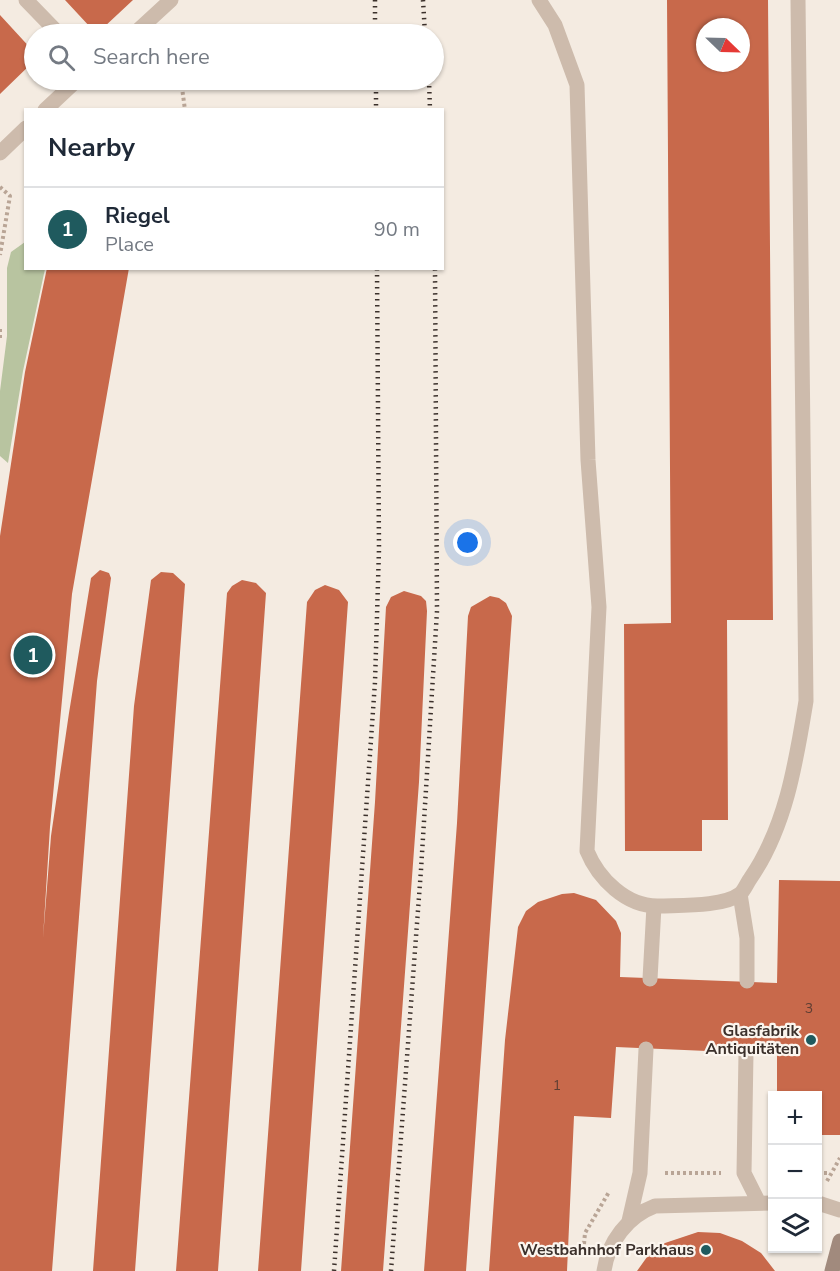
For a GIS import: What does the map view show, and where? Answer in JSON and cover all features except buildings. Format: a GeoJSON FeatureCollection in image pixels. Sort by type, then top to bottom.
{"type":"FeatureCollection","features":[{"type":"Feature","properties":{"kind":"main road"},"geometry":{"type":"LineString","coordinates":[[832,1271],[840,1241]]}},
{"type":"Feature","properties":{"kind":"street"},"geometry":{"type":"LineString","coordinates":[[26,0],[49,24]]}},
{"type":"Feature","properties":{"kind":"street"},"geometry":{"type":"LineString","coordinates":[[145,24],[171,0]]}},
{"type":"Feature","properties":{"kind":"street"},"geometry":{"type":"LineString","coordinates":[[539,0],[555,26],[577,85],[588,460],[599,607],[587,850],[595,869],[609,885],[630,898],[654,906],[718,902],[740,894],[761,863],[776,831],[795,764],[806,701],[798,0]]}},
{"type":"Feature","properties":{"kind":"street"},"geometry":{"type":"LineString","coordinates":[[47,108],[66,90]]}},
{"type":"Feature","properties":{"kind":"street"},"geometry":{"type":"LineString","coordinates":[[0,153],[24,131]]}},
{"type":"Feature","properties":{"kind":"street"},"geometry":{"type":"LineString","coordinates":[[740,894],[747,939],[747,981]]}},
{"type":"Feature","properties":{"kind":"street"},"geometry":{"type":"LineString","coordinates":[[650,979],[654,906]]}},
{"type":"Feature","properties":{"kind":"street"},"geometry":{"type":"LineString","coordinates":[[629,1221],[640,1173],[646,1049]]}},
{"type":"Feature","properties":{"kind":"street"},"geometry":{"type":"LineString","coordinates":[[746,1053],[744,1173],[766,1203]]}},
{"type":"Feature","properties":{"kind":"street"},"geometry":{"type":"LineString","coordinates":[[604,1271],[606,1257],[616,1237],[629,1221],[643,1210],[655,1206],[766,1203]]}},
{"type":"Feature","properties":{"kind":"street"},"geometry":{"type":"LineString","coordinates":[[822,1204],[840,1210]]}},
{"type":"Feature","properties":{"kind":"path"},"geometry":{"type":"LineString","coordinates":[[182,90],[185,108]]}},
{"type":"Feature","properties":{"kind":"path"},"geometry":{"type":"LineString","coordinates":[[0,187],[10,196],[0,255]]}},
{"type":"Feature","properties":{"kind":"path"},"geometry":{"type":"LineString","coordinates":[[0,329],[0,341]]}},
{"type":"Feature","properties":{"kind":"path"},"geometry":{"type":"LineString","coordinates":[[822,1173],[831,1173],[840,1158]]}},
{"type":"Feature","properties":{"kind":"green space"},"geometry":{"type":"Polygon","coordinates":[[[24,243],[24,270],[45,270],[23,371],[8,463],[0,456],[0,391],[7,336],[7,268],[11,252],[24,243]]]}},
{"type":"Feature","properties":{"kind":"railway"},"geometry":{"type":"LineString","coordinates":[[375,0],[375,24]]}},
{"type":"Feature","properties":{"kind":"railway"},"geometry":{"type":"LineString","coordinates":[[423,0],[424,24]]}},
{"type":"Feature","properties":{"kind":"railway"},"geometry":{"type":"LineString","coordinates":[[376,90],[376,108]]}},
{"type":"Feature","properties":{"kind":"railway"},"geometry":{"type":"LineString","coordinates":[[429,90],[430,108]]}},
{"type":"Feature","properties":{"kind":"railway"},"geometry":{"type":"LineString","coordinates":[[334,1271],[375,682],[379,549],[377,270]]}},
{"type":"Feature","properties":{"kind":"railway"},"geometry":{"type":"LineString","coordinates":[[391,1271],[421,870],[437,611],[435,270]]}},
{"type":"Feature","properties":{"kind":"place","name":"Riegel"},"geometry":{"type":"Point","coordinates":[33,655]}},
{"type":"Feature","properties":{"kind":"place","name":"Glasfabrik Antiquitäten"},"geometry":{"type":"Point","coordinates":[811,1040]}},
{"type":"Feature","properties":{"kind":"place","name":"Westbahnhof Parkhaus"},"geometry":{"type":"Point","coordinates":[706,1250]}}]}
